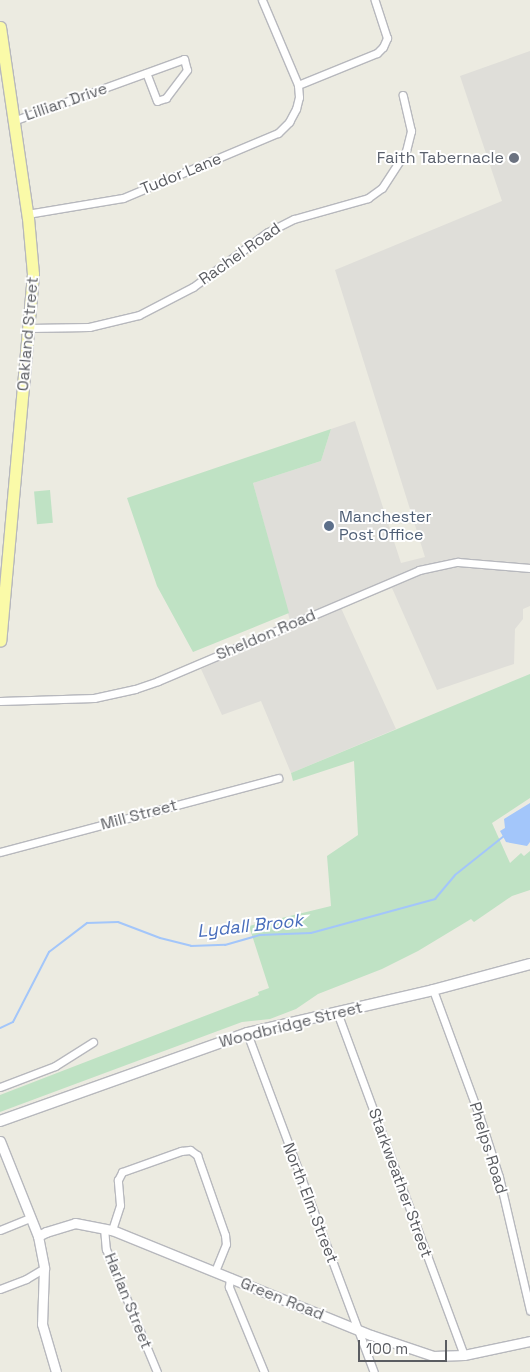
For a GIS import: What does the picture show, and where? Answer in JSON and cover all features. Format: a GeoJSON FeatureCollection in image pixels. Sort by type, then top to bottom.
{"type":"FeatureCollection","features":[{"type":"Feature","properties":{"kind":"main road","name":"Oakland Street"},"geometry":{"type":"LineString","coordinates":[[0,27],[27,214],[33,274],[0,641]]}},
{"type":"Feature","properties":{"kind":"main road","name":"Woodbridge Street"},"geometry":{"type":"LineString","coordinates":[[0,1121],[247,1033],[433,990],[530,964]]}},
{"type":"Feature","properties":{"kind":"street","name":"Tudor Lane"},"geometry":{"type":"LineString","coordinates":[[27,214],[123,198],[278,133],[289,122],[296,109],[299,97],[298,85],[262,0]]}},
{"type":"Feature","properties":{"kind":"street"},"geometry":{"type":"LineString","coordinates":[[298,85],[377,53],[383,47],[387,38],[375,0]]}},
{"type":"Feature","properties":{"kind":"street","name":"Lillian Drive"},"geometry":{"type":"LineString","coordinates":[[13,120],[184,59],[187,70],[166,98],[157,101],[146,73]]}},
{"type":"Feature","properties":{"kind":"street","name":"Rachel Road"},"geometry":{"type":"LineString","coordinates":[[29,328],[89,327],[139,315],[193,287],[268,232],[294,219],[368,198],[382,188],[406,151],[411,131],[403,95]]}},
{"type":"Feature","properties":{"kind":"street","name":"Sheldon Road"},"geometry":{"type":"LineString","coordinates":[[0,701],[94,698],[135,689],[158,681],[419,570],[458,562],[530,568]]}},
{"type":"Feature","properties":{"kind":"street","name":"Mill Street"},"geometry":{"type":"LineString","coordinates":[[0,852],[278,778]]}},
{"type":"Feature","properties":{"kind":"street","name":"Phelps Road"},"geometry":{"type":"LineString","coordinates":[[433,990],[480,1118],[498,1177],[530,1310]]}},
{"type":"Feature","properties":{"kind":"street","name":"Starkweather Street"},"geometry":{"type":"LineString","coordinates":[[337,1012],[464,1355]]}},
{"type":"Feature","properties":{"kind":"street","name":"North Elm Street"},"geometry":{"type":"LineString","coordinates":[[247,1033],[374,1372]]}},
{"type":"Feature","properties":{"kind":"street"},"geometry":{"type":"LineString","coordinates":[[0,1087],[54,1066],[93,1042]]}},
{"type":"Feature","properties":{"kind":"street"},"geometry":{"type":"LineString","coordinates":[[0,1141],[38,1236],[44,1268],[42,1324],[56,1372]]}},
{"type":"Feature","properties":{"kind":"street"},"geometry":{"type":"LineString","coordinates":[[108,1229],[120,1205],[118,1180],[122,1172],[180,1151],[190,1150],[197,1155],[225,1235],[226,1244],[215,1271]]}},
{"type":"Feature","properties":{"kind":"street"},"geometry":{"type":"LineString","coordinates":[[0,1230],[30,1218]]}},
{"type":"Feature","properties":{"kind":"street","name":"Green Road"},"geometry":{"type":"LineString","coordinates":[[38,1236],[75,1223],[108,1229],[358,1330],[433,1356],[464,1355],[530,1341]]}},
{"type":"Feature","properties":{"kind":"street","name":"Harlan Street"},"geometry":{"type":"LineString","coordinates":[[108,1229],[106,1249],[157,1372]]}},
{"type":"Feature","properties":{"kind":"street"},"geometry":{"type":"LineString","coordinates":[[0,1289],[26,1279],[44,1268]]}},
{"type":"Feature","properties":{"kind":"street"},"geometry":{"type":"LineString","coordinates":[[230,1277],[229,1287],[264,1372]]}},
{"type":"Feature","properties":{"kind":"shaded area"},"geometry":{"type":"Polygon","coordinates":[[[530,51],[530,606],[523,609],[523,619],[515,629],[514,664],[437,690],[392,588],[341,608],[396,729],[291,773],[261,701],[222,715],[201,669],[292,628],[253,483],[321,461],[331,429],[355,421],[401,563],[425,557],[335,270],[502,201],[460,76],[530,51]]]}},
{"type":"Feature","properties":{"kind":"green space"},"geometry":{"type":"Polygon","coordinates":[[[331,429],[321,461],[253,483],[289,613],[193,652],[157,586],[127,498],[331,429]]]}},
{"type":"Feature","properties":{"kind":"green space"},"geometry":{"type":"Polygon","coordinates":[[[50,490],[53,523],[37,524],[34,491],[50,490]]]}},
{"type":"Feature","properties":{"kind":"green space"},"geometry":{"type":"Polygon","coordinates":[[[530,674],[530,798],[492,823],[510,863],[521,853],[524,856],[530,851],[530,890],[512,896],[474,922],[471,919],[418,951],[382,969],[318,994],[296,1009],[270,1019],[242,1022],[0,1112],[0,1095],[259,995],[258,992],[269,988],[249,926],[331,906],[327,856],[358,835],[354,761],[293,781],[291,773],[530,674]]]}},
{"type":"Feature","properties":{"kind":"water"},"geometry":{"type":"Polygon","coordinates":[[[530,803],[530,842],[527,846],[506,842],[500,831],[505,828],[504,819],[530,803]]]}},
{"type":"Feature","properties":{"kind":"waterway","name":"Lydall Brook"},"geometry":{"type":"LineString","coordinates":[[0,1028],[13,1022],[49,952],[87,923],[118,922],[160,938],[191,946],[225,945],[260,935],[311,933],[435,899],[455,875],[504,836]]}},
{"type":"Feature","properties":{"kind":"place","name":"Faith Tabernacle"},"geometry":{"type":"Point","coordinates":[514,158]}},
{"type":"Feature","properties":{"kind":"place","name":"Manchester Post Office"},"geometry":{"type":"Point","coordinates":[329,526]}}]}
